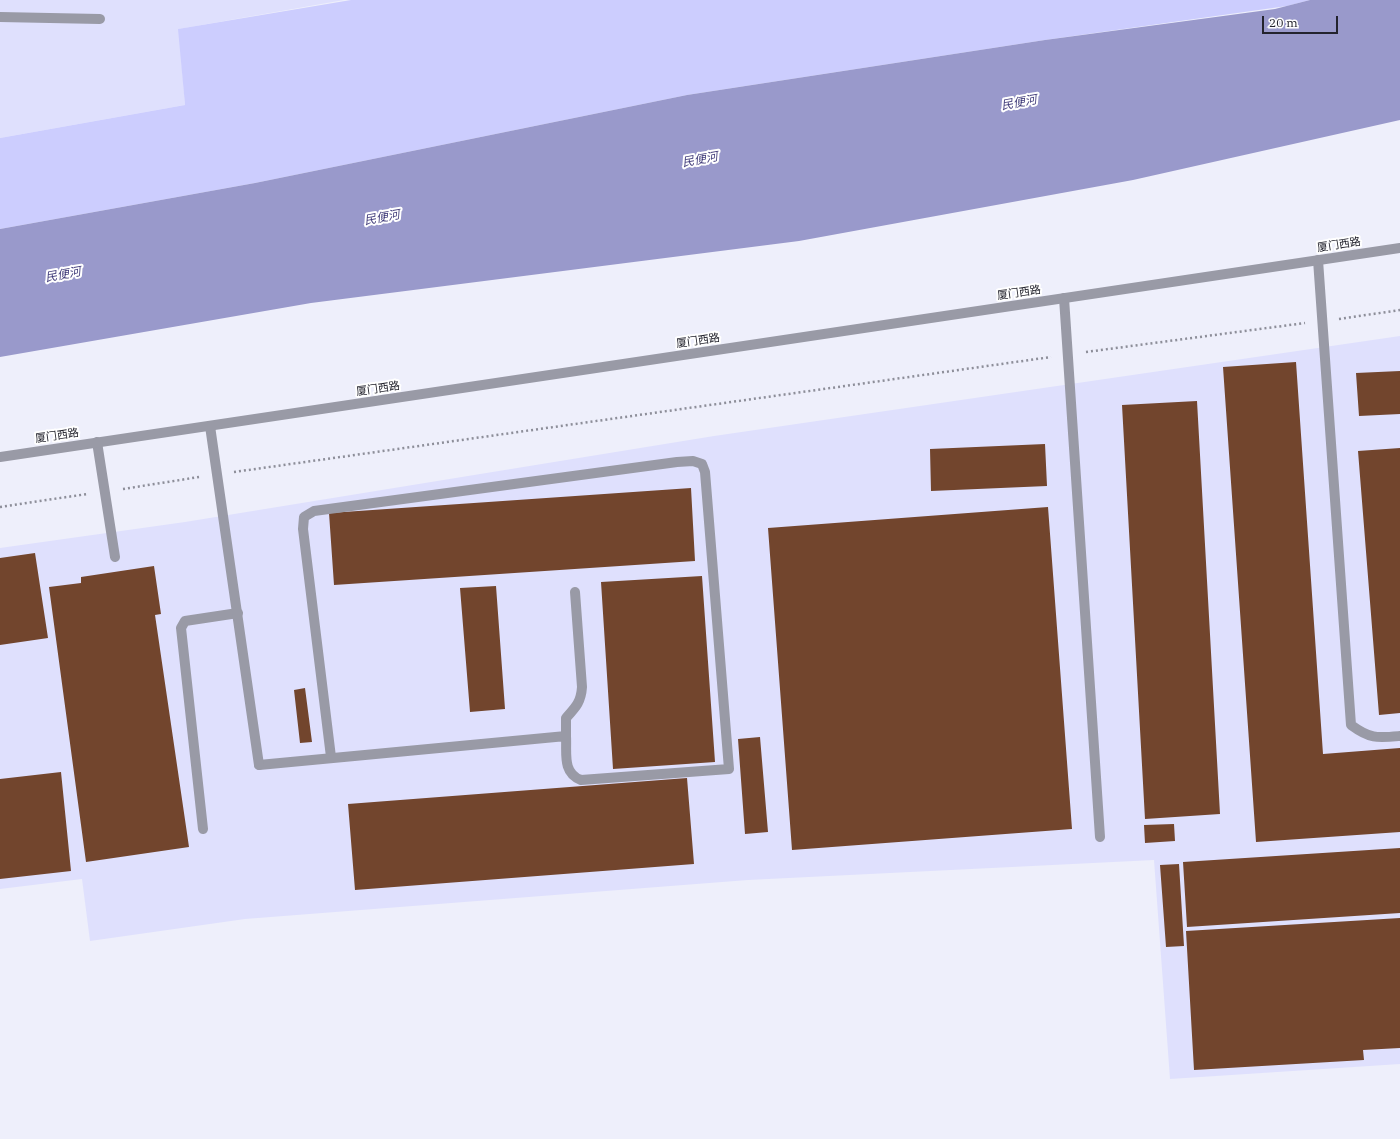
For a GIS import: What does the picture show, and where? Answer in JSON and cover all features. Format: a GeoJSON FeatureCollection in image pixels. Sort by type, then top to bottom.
{"type":"FeatureCollection","features":[{"type":"Feature","properties":{"kind":"street"},"geometry":{"type":"LineString","coordinates":[[0,17],[100,18]]}},
{"type":"Feature","properties":{"kind":"street","name":"厦门西路"},"geometry":{"type":"LineString","coordinates":[[0,457],[1400,248]]}},
{"type":"Feature","properties":{"kind":"street"},"geometry":{"type":"LineString","coordinates":[[1318,260],[1348,706],[1351,725],[1365,735],[1380,738],[1400,736]]}},
{"type":"Feature","properties":{"kind":"street"},"geometry":{"type":"LineString","coordinates":[[1064,298],[1100,837]]}},
{"type":"Feature","properties":{"kind":"street"},"geometry":{"type":"LineString","coordinates":[[210,426],[259,765],[566,736]]}},
{"type":"Feature","properties":{"kind":"street"},"geometry":{"type":"LineString","coordinates":[[97,442],[115,557]]}},
{"type":"Feature","properties":{"kind":"street"},"geometry":{"type":"LineString","coordinates":[[331,757],[303,529],[304,517],[314,511],[329,508],[694,461],[702,464],[705,472],[729,769],[581,780],[573,777],[568,770],[566,718],[578,706],[581,698],[575,592]]}},
{"type":"Feature","properties":{"kind":"street"},"geometry":{"type":"LineString","coordinates":[[203,829],[181,628],[185,621],[238,613]]}},
{"type":"Feature","properties":{"kind":"path"},"geometry":{"type":"LineString","coordinates":[[0,507],[1068,354],[1400,310]]}},
{"type":"Feature","properties":{"kind":"shaded area"},"geometry":{"type":"Polygon","coordinates":[[[0,0],[344,0],[179,29],[185,105],[0,138],[0,0]]]}},
{"type":"Feature","properties":{"kind":"shaded area"},"geometry":{"type":"Polygon","coordinates":[[[351,0],[1310,0],[1287,6],[1045,40],[687,95],[255,183],[0,229],[0,138],[185,105],[178,29],[351,0]]]}},
{"type":"Feature","properties":{"kind":"shaded area"},"geometry":{"type":"Polygon","coordinates":[[[1400,336],[1400,1064],[1170,1079],[1154,860],[748,880],[245,919],[90,941],[82,879],[0,889],[0,548],[185,522],[714,436],[1400,336]]]}},
{"type":"Feature","properties":{"kind":"water","name":"民便河"},"geometry":{"type":"Polygon","coordinates":[[[1310,0],[1400,0],[1400,120],[1133,180],[799,241],[311,303],[0,357],[0,229],[255,183],[687,95],[1045,40],[1275,9],[1310,0]]]}},
{"type":"Feature","properties":{"kind":"building"},"geometry":{"type":"Polygon","coordinates":[[[1296,362],[1323,754],[1400,748],[1400,832],[1256,842],[1223,367],[1296,362]]]}},
{"type":"Feature","properties":{"kind":"building"},"geometry":{"type":"Polygon","coordinates":[[[1400,371],[1400,414],[1359,416],[1356,373],[1400,371]]]}},
{"type":"Feature","properties":{"kind":"building"},"geometry":{"type":"Polygon","coordinates":[[[1197,401],[1220,814],[1145,819],[1122,405],[1197,401]]]}},
{"type":"Feature","properties":{"kind":"building"},"geometry":{"type":"Polygon","coordinates":[[[1045,444],[1047,486],[931,491],[930,449],[1045,444]]]}},
{"type":"Feature","properties":{"kind":"building"},"geometry":{"type":"Polygon","coordinates":[[[1400,448],[1400,713],[1379,715],[1358,451],[1400,448]]]}},
{"type":"Feature","properties":{"kind":"building"},"geometry":{"type":"Polygon","coordinates":[[[691,488],[695,561],[334,585],[329,513],[691,488]]]}},
{"type":"Feature","properties":{"kind":"building"},"geometry":{"type":"Polygon","coordinates":[[[1048,507],[1072,829],[792,850],[768,528],[1048,507]]]}},
{"type":"Feature","properties":{"kind":"building"},"geometry":{"type":"Polygon","coordinates":[[[35,553],[48,638],[0,645],[0,558],[35,553]]]}},
{"type":"Feature","properties":{"kind":"building"},"geometry":{"type":"Polygon","coordinates":[[[154,566],[161,614],[155,615],[189,847],[86,862],[49,587],[81,583],[81,577],[154,566]]]}},
{"type":"Feature","properties":{"kind":"building"},"geometry":{"type":"Polygon","coordinates":[[[702,576],[715,762],[613,769],[601,582],[702,576]]]}},
{"type":"Feature","properties":{"kind":"building"},"geometry":{"type":"Polygon","coordinates":[[[496,586],[505,709],[470,712],[460,588],[496,586]]]}},
{"type":"Feature","properties":{"kind":"building"},"geometry":{"type":"Polygon","coordinates":[[[305,688],[312,742],[300,743],[294,690],[305,688]]]}},
{"type":"Feature","properties":{"kind":"building"},"geometry":{"type":"Polygon","coordinates":[[[760,737],[768,832],[745,834],[738,739],[760,737]]]}},
{"type":"Feature","properties":{"kind":"building"},"geometry":{"type":"Polygon","coordinates":[[[61,772],[71,871],[0,879],[0,779],[61,772]]]}},
{"type":"Feature","properties":{"kind":"building"},"geometry":{"type":"Polygon","coordinates":[[[687,778],[694,864],[355,890],[348,804],[687,778]]]}},
{"type":"Feature","properties":{"kind":"building"},"geometry":{"type":"Polygon","coordinates":[[[1174,824],[1175,841],[1145,843],[1144,825],[1174,824]]]}},
{"type":"Feature","properties":{"kind":"building"},"geometry":{"type":"Polygon","coordinates":[[[1400,848],[1400,913],[1187,927],[1183,862],[1400,848]]]}},
{"type":"Feature","properties":{"kind":"building"},"geometry":{"type":"Polygon","coordinates":[[[1179,864],[1184,946],[1166,947],[1160,865],[1179,864]]]}},
{"type":"Feature","properties":{"kind":"building"},"geometry":{"type":"Polygon","coordinates":[[[1400,918],[1400,1048],[1363,1050],[1364,1060],[1194,1070],[1186,931],[1400,918]]]}}]}
